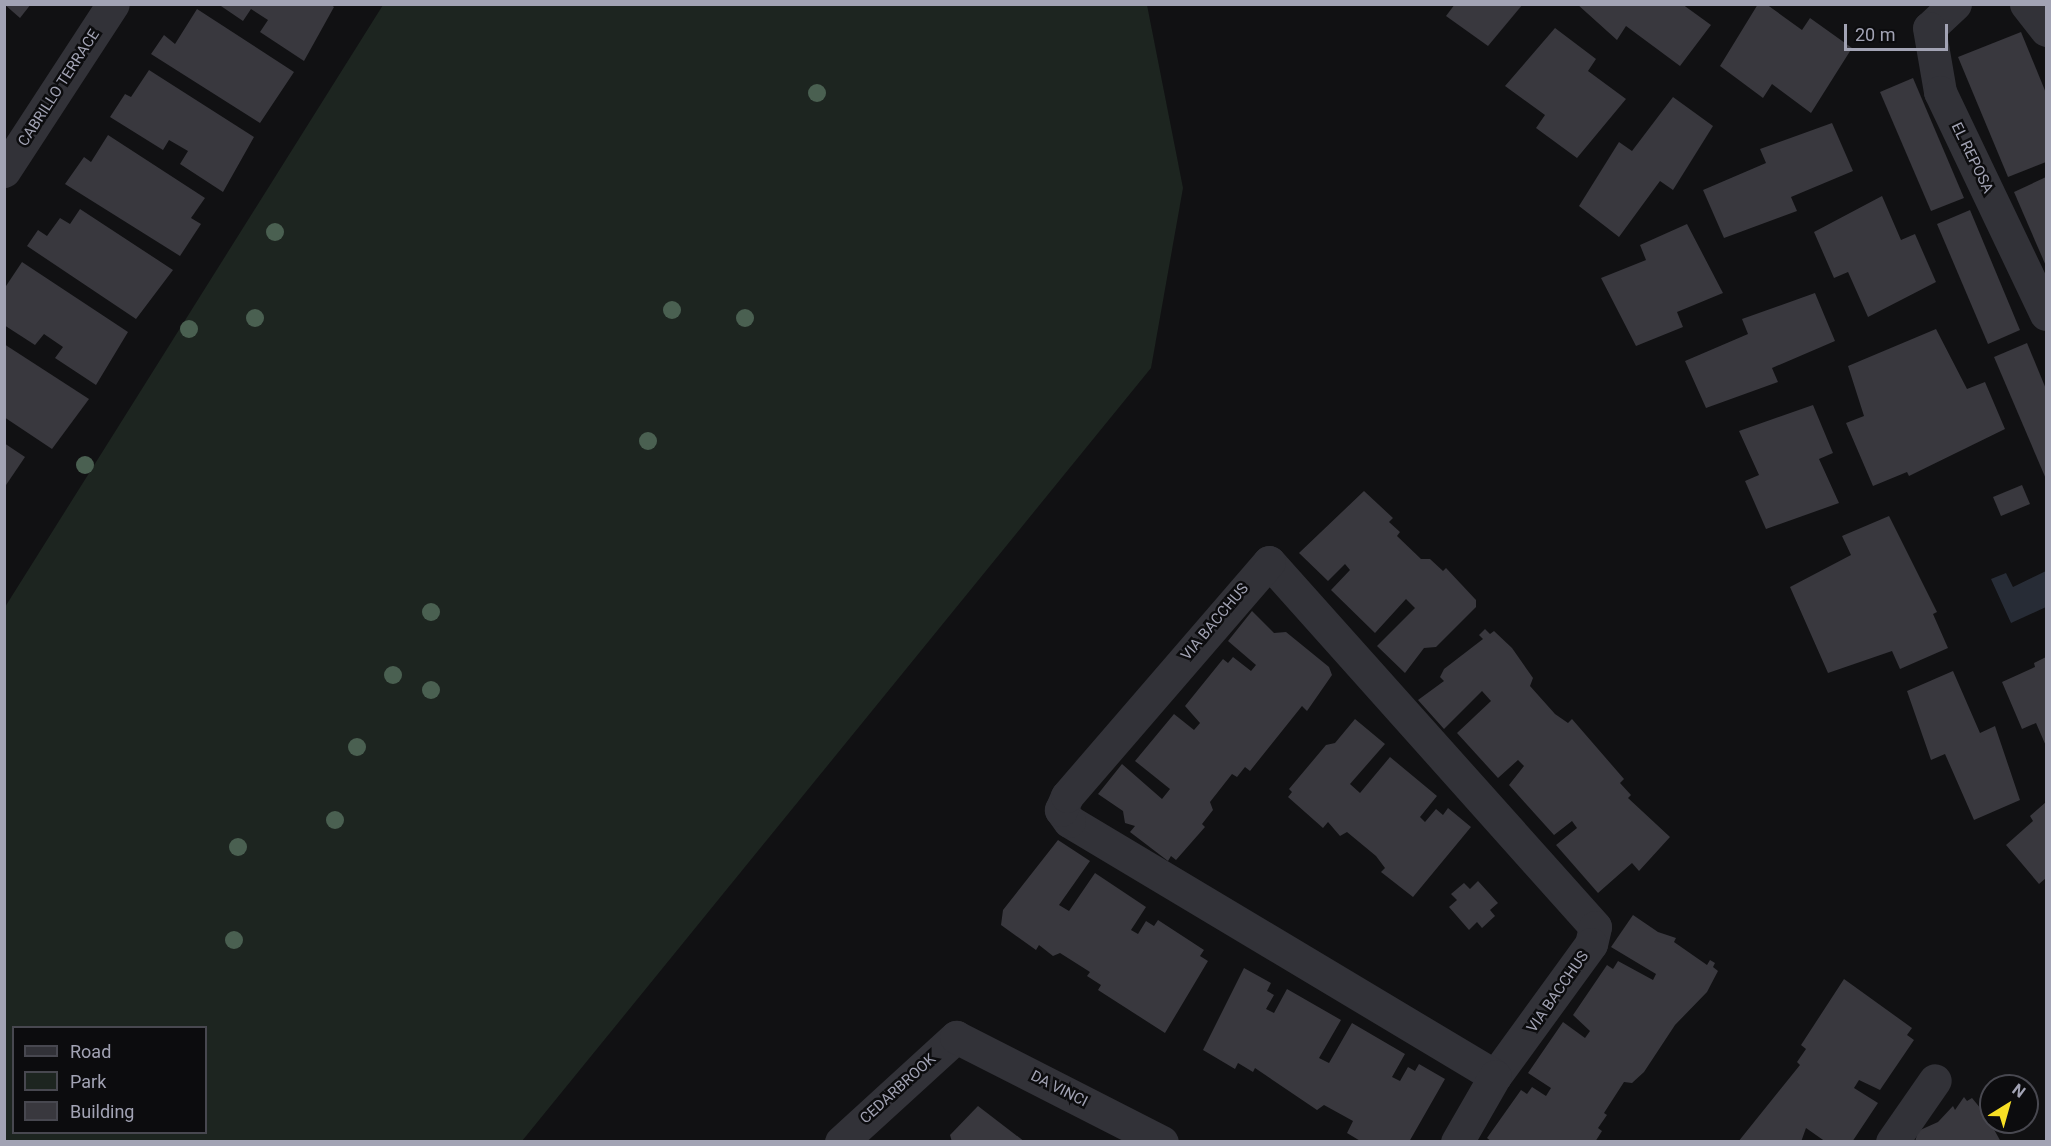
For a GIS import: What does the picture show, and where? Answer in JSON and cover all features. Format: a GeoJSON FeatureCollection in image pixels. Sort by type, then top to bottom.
{"type":"FeatureCollection","features":[{"type":"Feature","properties":{"kind":"street","name":"CABRILLO TERRACE"},"geometry":{"type":"LineString","coordinates":[[4,171],[112,4]]}},
{"type":"Feature","properties":{"kind":"street","name":"EL REPOSA"},"geometry":{"type":"LineString","coordinates":[[1955,4],[1929,28],[1940,92],[2046,314]]}},
{"type":"Feature","properties":{"kind":"street"},"geometry":{"type":"LineString","coordinates":[[2026,4],[2046,30]]}},
{"type":"Feature","properties":{"kind":"street","name":"VIA BACCHUS"},"geometry":{"type":"LineString","coordinates":[[1457,1142],[1495,1076],[1591,944],[1595,927],[1269,562],[1061,810],[1069,821],[1495,1076]]}},
{"type":"Feature","properties":{"kind":"street","name":"CEDARBROOK"},"geometry":{"type":"LineString","coordinates":[[841,1142],[956,1037]]}},
{"type":"Feature","properties":{"kind":"street","name":"DA VINCI"},"geometry":{"type":"LineString","coordinates":[[956,1037],[1162,1142]]}},
{"type":"Feature","properties":{"kind":"street"},"geometry":{"type":"LineString","coordinates":[[1892,1142],[1935,1080]]}},
{"type":"Feature","properties":{"kind":"green space"},"geometry":{"type":"Polygon","coordinates":[[[383,5],[1147,5],[1183,188],[1151,368],[522,1141],[5,1141],[5,607],[383,5]]]}},
{"type":"Feature","properties":{"kind":"shaded area"},"geometry":{"type":"Polygon","coordinates":[[[2046,571],[2046,607],[2011,623],[1991,579],[2006,573],[2013,587],[2046,571]]]}},
{"type":"Feature","properties":{"kind":"building"},"geometry":{"type":"Polygon","coordinates":[[[4,4],[31,4],[20,18],[4,4]]]}},
{"type":"Feature","properties":{"kind":"building"},"geometry":{"type":"Polygon","coordinates":[[[218,4],[330,4],[334,7],[304,61],[260,32],[268,20],[251,9],[243,21],[218,4]]]}},
{"type":"Feature","properties":{"kind":"building"},"geometry":{"type":"Polygon","coordinates":[[[1455,4],[1523,4],[1488,46],[1446,16],[1455,4]]]}},
{"type":"Feature","properties":{"kind":"building"},"geometry":{"type":"Polygon","coordinates":[[[1577,4],[1682,4],[1711,25],[1680,66],[1626,26],[1617,40],[1577,4]]]}},
{"type":"Feature","properties":{"kind":"building"},"geometry":{"type":"Polygon","coordinates":[[[1758,4],[1766,4],[1802,30],[1810,18],[1852,48],[1811,113],[1772,84],[1763,98],[1720,66],[1758,4]]]}},
{"type":"Feature","properties":{"kind":"building"},"geometry":{"type":"Polygon","coordinates":[[[197,9],[294,72],[260,123],[151,54],[164,35],[175,44],[197,9]]]}},
{"type":"Feature","properties":{"kind":"building"},"geometry":{"type":"Polygon","coordinates":[[[1555,28],[1596,59],[1588,71],[1626,99],[1577,158],[1536,128],[1545,115],[1505,86],[1555,28]]]}},
{"type":"Feature","properties":{"kind":"building"},"geometry":{"type":"Polygon","coordinates":[[[2021,32],[2046,93],[2046,162],[2008,177],[1958,57],[2021,32]]]}},
{"type":"Feature","properties":{"kind":"building"},"geometry":{"type":"Polygon","coordinates":[[[149,70],[254,137],[223,192],[180,164],[188,151],[169,140],[163,150],[110,117],[125,94],[131,97],[149,70]]]}},
{"type":"Feature","properties":{"kind":"building"},"geometry":{"type":"Polygon","coordinates":[[[1913,78],[1964,198],[1931,211],[1880,92],[1913,78]]]}},
{"type":"Feature","properties":{"kind":"building"},"geometry":{"type":"Polygon","coordinates":[[[1673,97],[1713,126],[1673,190],[1660,181],[1619,237],[1579,206],[1619,142],[1632,151],[1673,97]]]}},
{"type":"Feature","properties":{"kind":"building"},"geometry":{"type":"Polygon","coordinates":[[[1832,123],[1853,171],[1791,197],[1797,211],[1724,238],[1703,190],[1766,163],[1760,149],[1832,123]]]}},
{"type":"Feature","properties":{"kind":"building"},"geometry":{"type":"Polygon","coordinates":[[[108,135],[205,198],[191,218],[201,224],[180,256],[65,184],[84,157],[91,162],[108,135]]]}},
{"type":"Feature","properties":{"kind":"building"},"geometry":{"type":"Polygon","coordinates":[[[2046,177],[2046,266],[2014,192],[2046,177]]]}},
{"type":"Feature","properties":{"kind":"building"},"geometry":{"type":"Polygon","coordinates":[[[1882,196],[1901,240],[1915,234],[1936,282],[1868,317],[1848,272],[1834,278],[1814,232],[1882,196]]]}},
{"type":"Feature","properties":{"kind":"building"},"geometry":{"type":"Polygon","coordinates":[[[80,209],[173,270],[136,319],[27,246],[38,230],[47,236],[60,218],[70,224],[80,209]]]}},
{"type":"Feature","properties":{"kind":"building"},"geometry":{"type":"Polygon","coordinates":[[[1970,210],[2020,330],[1988,344],[1937,224],[1970,210]]]}},
{"type":"Feature","properties":{"kind":"building"},"geometry":{"type":"Polygon","coordinates":[[[1687,224],[1723,293],[1677,312],[1683,327],[1636,346],[1601,278],[1646,260],[1640,245],[1687,224]]]}},
{"type":"Feature","properties":{"kind":"building"},"geometry":{"type":"Polygon","coordinates":[[[22,262],[128,332],[96,385],[55,358],[63,347],[44,334],[35,345],[4,325],[4,289],[22,262]]]}},
{"type":"Feature","properties":{"kind":"building"},"geometry":{"type":"Polygon","coordinates":[[[1815,293],[1835,341],[1772,368],[1778,382],[1706,408],[1685,361],[1748,334],[1742,319],[1815,293]]]}},
{"type":"Feature","properties":{"kind":"building"},"geometry":{"type":"Polygon","coordinates":[[[1936,329],[1967,389],[1985,382],[2005,429],[1909,476],[1907,472],[1873,486],[1846,423],[1864,416],[1848,366],[1936,329]]]}},
{"type":"Feature","properties":{"kind":"building"},"geometry":{"type":"Polygon","coordinates":[[[2027,343],[2046,389],[2046,479],[1994,357],[2027,343]]]}},
{"type":"Feature","properties":{"kind":"building"},"geometry":{"type":"Polygon","coordinates":[[[4,344],[89,399],[52,449],[4,417],[4,344]]]}},
{"type":"Feature","properties":{"kind":"building"},"geometry":{"type":"Polygon","coordinates":[[[1813,405],[1833,453],[1819,459],[1839,503],[1766,529],[1745,481],[1759,475],[1739,431],[1813,405]]]}},
{"type":"Feature","properties":{"kind":"building"},"geometry":{"type":"Polygon","coordinates":[[[4,443],[25,457],[4,488],[4,443]]]}},
{"type":"Feature","properties":{"kind":"building"},"geometry":{"type":"Polygon","coordinates":[[[2022,485],[2030,504],[2001,516],[1993,497],[2022,485]]]}},
{"type":"Feature","properties":{"kind":"building"},"geometry":{"type":"Polygon","coordinates":[[[1364,491],[1393,518],[1389,522],[1400,532],[1397,536],[1421,559],[1430,559],[1443,571],[1446,568],[1476,600],[1476,607],[1436,647],[1424,648],[1405,673],[1377,646],[1415,608],[1406,599],[1375,633],[1331,590],[1350,570],[1345,564],[1328,581],[1299,553],[1364,491]]]}},
{"type":"Feature","properties":{"kind":"building"},"geometry":{"type":"Polygon","coordinates":[[[1889,516],[1937,612],[1933,614],[1948,648],[1900,669],[1892,651],[1828,673],[1790,587],[1851,555],[1842,536],[1889,516]]]}},
{"type":"Feature","properties":{"kind":"building"},"geometry":{"type":"Polygon","coordinates":[[[1252,611],[1274,633],[1286,632],[1329,667],[1332,675],[1307,711],[1302,706],[1250,771],[1245,767],[1237,777],[1232,774],[1210,802],[1213,810],[1202,824],[1205,827],[1176,860],[1171,856],[1168,861],[1130,832],[1135,826],[1125,823],[1123,811],[1098,794],[1122,764],[1162,799],[1170,789],[1135,761],[1174,714],[1194,730],[1200,723],[1185,706],[1223,659],[1228,663],[1233,657],[1251,671],[1256,665],[1228,641],[1252,611]]]}},
{"type":"Feature","properties":{"kind":"building"},"geometry":{"type":"Polygon","coordinates":[[[1485,629],[1490,634],[1494,631],[1512,648],[1533,678],[1530,686],[1555,714],[1568,723],[1572,719],[1624,779],[1620,783],[1631,795],[1628,798],[1670,837],[1639,871],[1632,863],[1598,893],[1556,845],[1577,828],[1572,821],[1554,835],[1509,785],[1524,766],[1518,760],[1498,778],[1457,733],[1491,701],[1482,691],[1444,729],[1418,700],[1444,681],[1440,677],[1444,669],[1483,639],[1479,635],[1485,629]]]}},
{"type":"Feature","properties":{"kind":"building"},"geometry":{"type":"Polygon","coordinates":[[[2046,657],[2046,746],[2036,723],[2022,729],[2002,682],[2035,667],[2034,663],[2046,657]]]}},
{"type":"Feature","properties":{"kind":"building"},"geometry":{"type":"Polygon","coordinates":[[[1953,671],[1980,733],[1995,726],[2020,800],[1974,820],[1945,754],[1931,760],[1907,691],[1953,671]]]}},
{"type":"Feature","properties":{"kind":"building"},"geometry":{"type":"Polygon","coordinates":[[[1355,719],[1385,744],[1350,784],[1360,793],[1390,757],[1437,796],[1420,817],[1425,822],[1436,809],[1443,815],[1448,808],[1471,827],[1413,897],[1381,872],[1385,868],[1376,856],[1347,832],[1340,836],[1328,822],[1323,828],[1288,797],[1292,792],[1289,789],[1326,745],[1335,743],[1355,719]]]}},
{"type":"Feature","properties":{"kind":"building"},"geometry":{"type":"Polygon","coordinates":[[[2046,802],[2046,878],[2039,884],[2006,845],[2033,821],[2030,816],[2046,802]]]}},
{"type":"Feature","properties":{"kind":"building"},"geometry":{"type":"Polygon","coordinates":[[[1058,840],[1090,861],[1059,905],[1069,911],[1095,873],[1146,907],[1131,930],[1138,934],[1146,921],[1154,926],[1158,920],[1204,950],[1200,956],[1208,961],[1165,1033],[1098,990],[1101,985],[1087,976],[1090,972],[1060,953],[1053,956],[1039,945],[1036,950],[1001,925],[1003,910],[1058,840]]]}},
{"type":"Feature","properties":{"kind":"building"},"geometry":{"type":"Polygon","coordinates":[[[1478,881],[1498,903],[1490,910],[1495,916],[1482,928],[1477,922],[1469,930],[1449,907],[1457,900],[1451,894],[1464,883],[1470,889],[1478,881]]]}},
{"type":"Feature","properties":{"kind":"building"},"geometry":{"type":"Polygon","coordinates":[[[1633,915],[1658,932],[1676,938],[1674,942],[1707,965],[1710,960],[1715,963],[1713,967],[1718,971],[1707,992],[1675,1025],[1644,1072],[1632,1083],[1624,1082],[1604,1113],[1607,1115],[1598,1128],[1602,1131],[1595,1142],[1492,1142],[1487,1138],[1521,1090],[1527,1094],[1532,1087],[1546,1096],[1551,1088],[1528,1073],[1563,1022],[1585,1038],[1590,1031],[1573,1015],[1607,965],[1613,969],[1618,961],[1653,980],[1656,974],[1611,947],[1633,915]]]}},
{"type":"Feature","properties":{"kind":"building"},"geometry":{"type":"Polygon","coordinates":[[[1244,968],[1271,983],[1267,991],[1274,995],[1266,1009],[1274,1013],[1287,989],[1341,1020],[1319,1058],[1329,1063],[1352,1023],[1405,1054],[1392,1077],[1400,1081],[1408,1067],[1415,1071],[1419,1064],[1445,1079],[1409,1142],[1362,1142],[1347,1133],[1353,1121],[1324,1105],[1317,1110],[1255,1068],[1253,1072],[1238,1063],[1235,1069],[1203,1050],[1244,968]]]}},
{"type":"Feature","properties":{"kind":"building"},"geometry":{"type":"Polygon","coordinates":[[[1844,979],[1912,1028],[1907,1035],[1914,1040],[1880,1090],[1859,1080],[1854,1088],[1878,1103],[1852,1142],[1826,1142],[1806,1128],[1801,1142],[1738,1142],[1800,1065],[1797,1062],[1806,1049],[1801,1045],[1844,979]]]}},
{"type":"Feature","properties":{"kind":"building"},"geometry":{"type":"Polygon","coordinates":[[[1964,1097],[1967,1101],[1972,1098],[1979,1106],[1979,1134],[1997,1134],[2001,1142],[1915,1142],[1918,1131],[1938,1122],[1953,1106],[1955,1110],[1964,1097]]]}},
{"type":"Feature","properties":{"kind":"building"},"geometry":{"type":"Polygon","coordinates":[[[978,1106],[1025,1142],[952,1142],[950,1135],[978,1106]]]}}]}
